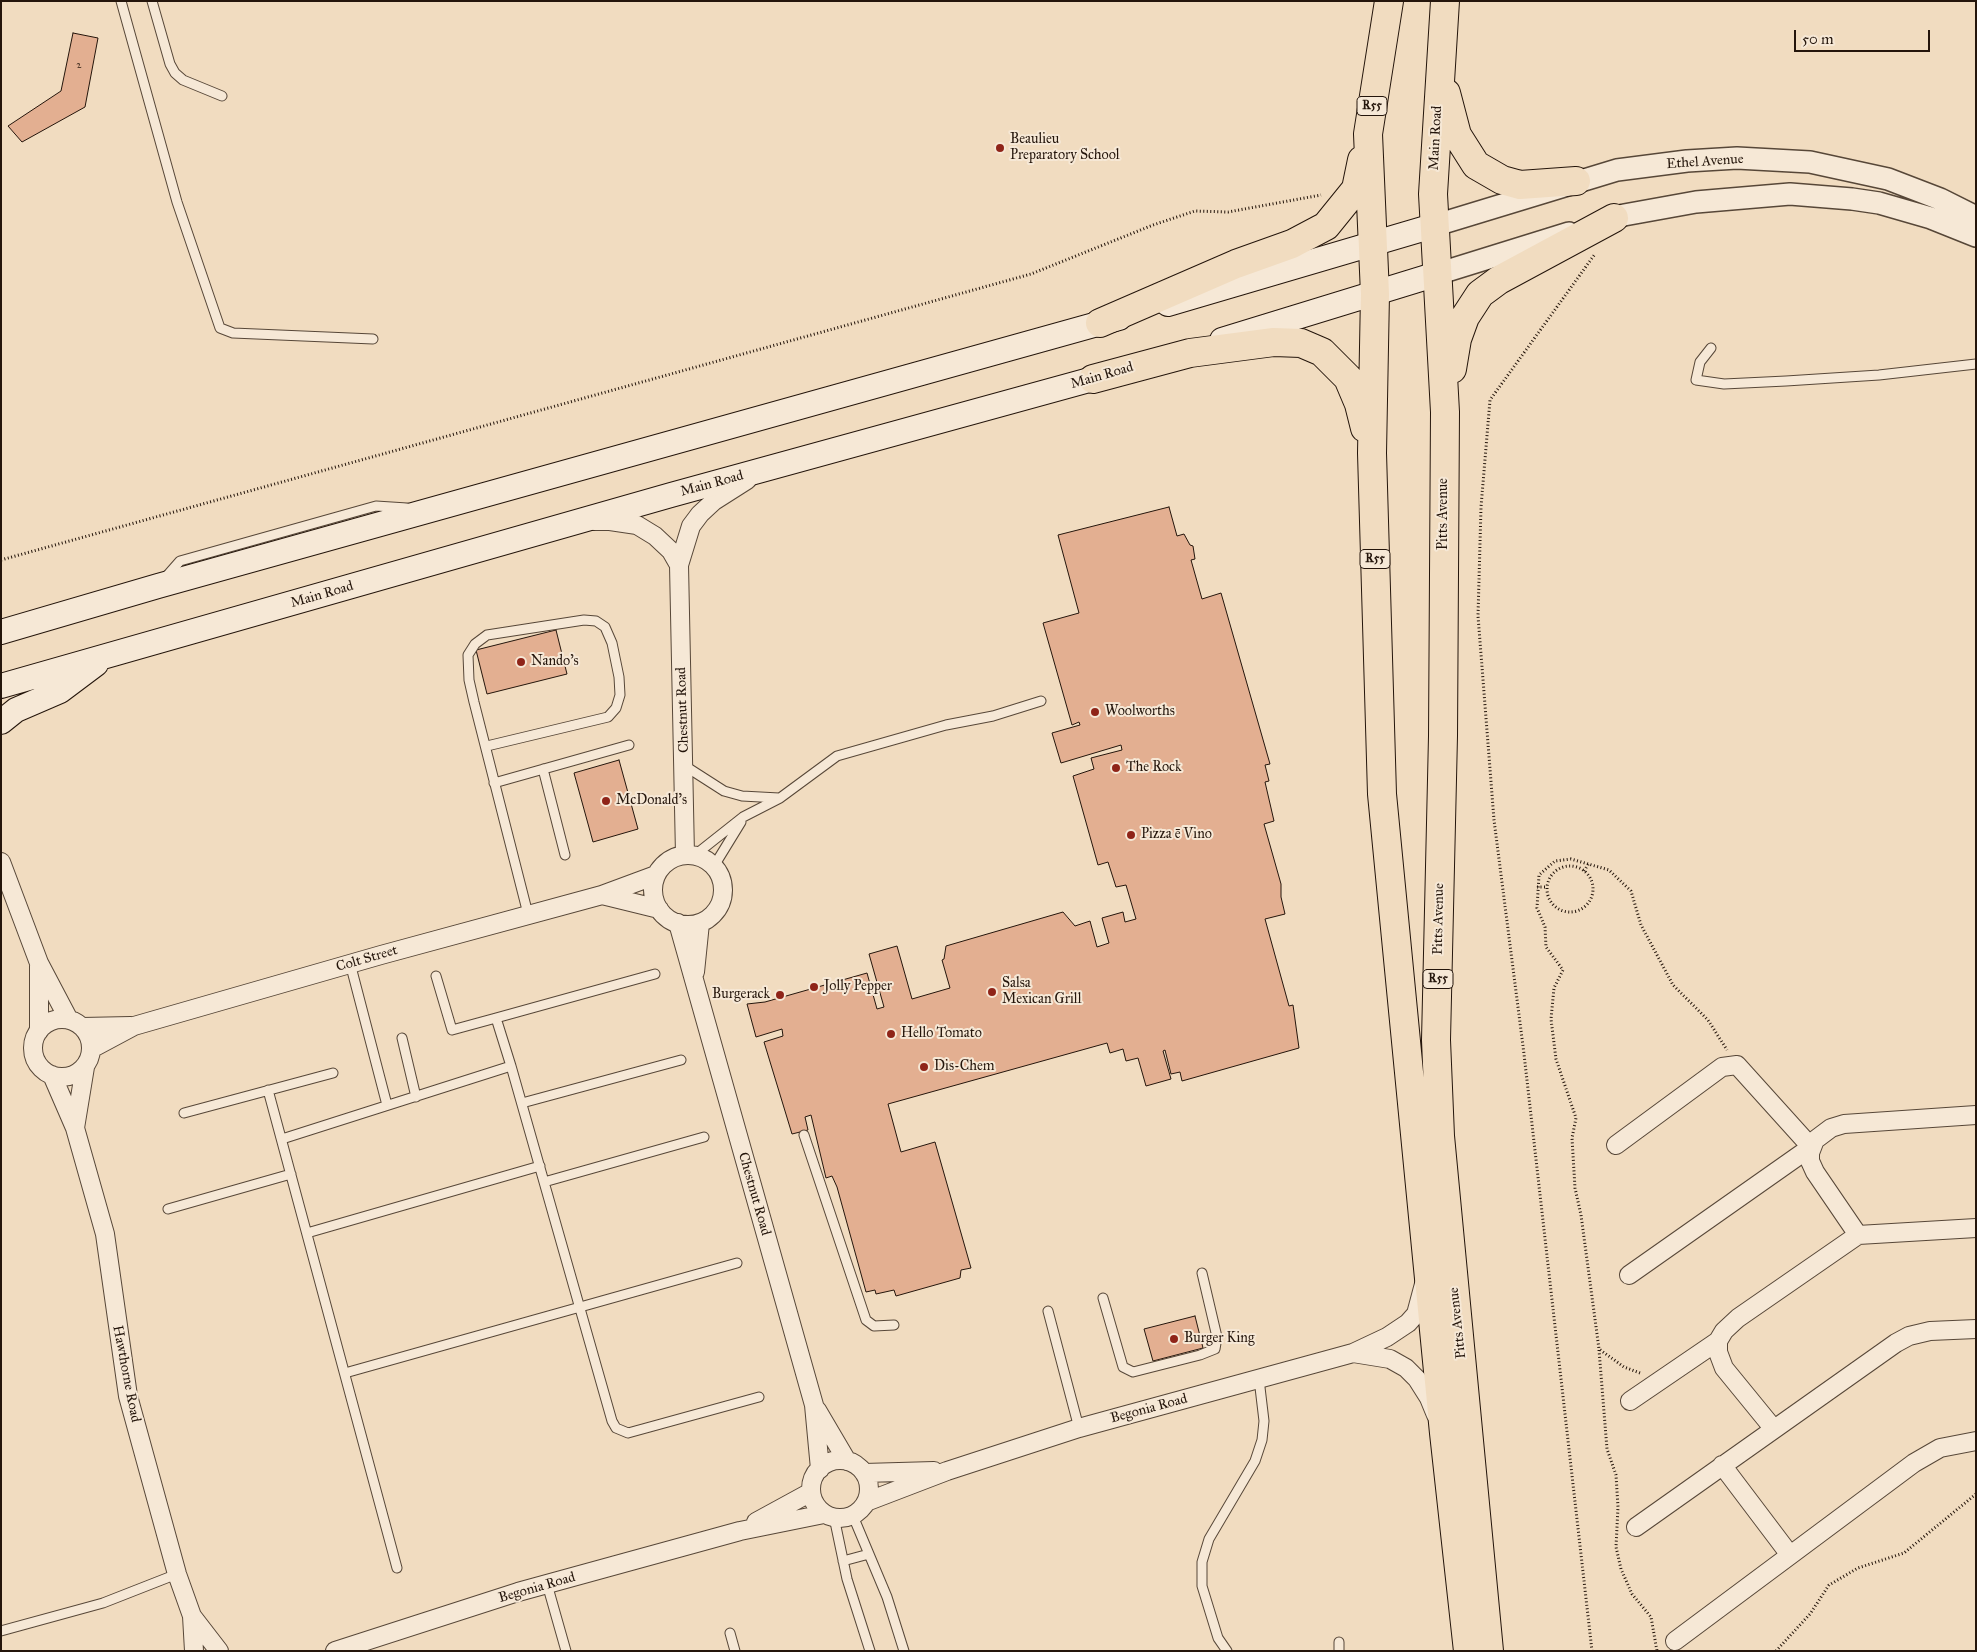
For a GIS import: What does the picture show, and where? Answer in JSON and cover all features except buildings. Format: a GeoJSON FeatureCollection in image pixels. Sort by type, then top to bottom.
{"type":"FeatureCollection","features":[{"type":"Feature","properties":{"kind":"main road","name":"R55"},"geometry":{"type":"LineString","coordinates":[[1374,294],[1368,134],[1388,1]]}},
{"type":"Feature","properties":{"kind":"main road","name":"Main Road"},"geometry":{"type":"LineString","coordinates":[[1,686],[576,522],[1093,380],[1437,274],[1433,226],[1435,146],[1445,1]]}},
{"type":"Feature","properties":{"kind":"main road"},"geometry":{"type":"LineString","coordinates":[[1441,65],[1457,135],[1476,165],[1502,180],[1520,185],[1576,181]]}},
{"type":"Feature","properties":{"kind":"main road"},"geometry":{"type":"LineString","coordinates":[[1100,323],[1236,264],[1292,244],[1326,226],[1356,189],[1368,134]]}},
{"type":"Feature","properties":{"kind":"main road"},"geometry":{"type":"LineString","coordinates":[[1445,412],[1457,339],[1465,317],[1480,294],[1499,280],[1614,218]]}},
{"type":"Feature","properties":{"kind":"main road"},"geometry":{"type":"LineString","coordinates":[[1,632],[158,586],[1372,246],[1433,226]]}},
{"type":"Feature","properties":{"kind":"main road","name":"Pitts Avenue"},"geometry":{"type":"LineString","coordinates":[[1437,274],[1445,412],[1442,755],[1436,1040],[1440,1136],[1489,1651]]}},
{"type":"Feature","properties":{"kind":"main road","name":"Pitts Avenue"},"geometry":{"type":"LineString","coordinates":[[1374,294],[1372,454],[1382,794],[1444,1433],[1468,1651]]}},
{"type":"Feature","properties":{"kind":"main road"},"geometry":{"type":"LineString","coordinates":[[1093,380],[1190,353],[1274,342],[1300,343],[1322,352],[1348,378],[1359,404],[1372,454]]}},
{"type":"Feature","properties":{"kind":"main road"},"geometry":{"type":"LineString","coordinates":[[1,722],[16,710],[60,691],[108,657]]}},
{"type":"Feature","properties":{"kind":"street","name":"Ethel Avenue"},"geometry":{"type":"LineString","coordinates":[[1433,226],[1617,170],[1687,161],[1737,158],[1802,161],[1888,179],[1940,199],[1976,217]]}},
{"type":"Feature","properties":{"kind":"street"},"geometry":{"type":"LineString","coordinates":[[1437,274],[1614,218],[1696,202],[1790,194],[1879,203],[1931,218],[1976,236]]}},
{"type":"Feature","properties":{"kind":"street","name":"Chestnut Road"},"geometry":{"type":"LineString","coordinates":[[690,855],[685,766],[679,565],[691,526],[700,514],[714,501],[764,470]]}},
{"type":"Feature","properties":{"kind":"street"},"geometry":{"type":"LineString","coordinates":[[576,522],[610,521],[637,525],[655,536],[670,551],[679,565]]}},
{"type":"Feature","properties":{"kind":"street"},"geometry":{"type":"LineString","coordinates":[[690,855],[705,859],[714,866],[721,876],[722,898],[718,909],[700,923],[689,925],[667,918],[659,909],[654,893],[656,876],[663,866],[672,859],[690,855]]}},
{"type":"Feature","properties":{"kind":"street"},"geometry":{"type":"LineString","coordinates":[[1,862],[39,963],[75,1024],[90,1040],[91,1049],[85,1067],[69,1076],[52,1075],[38,1064],[34,1056],[33,1047],[39,1031],[39,963]]}},
{"type":"Feature","properties":{"kind":"street","name":"Colt Street"},"geometry":{"type":"LineString","coordinates":[[91,1049],[134,1026],[350,963],[602,895],[656,876]]}},
{"type":"Feature","properties":{"kind":"street","name":"Colt Street"},"geometry":{"type":"LineString","coordinates":[[602,895],[659,909]]}},
{"type":"Feature","properties":{"kind":"street","name":"Chestnut Road"},"geometry":{"type":"LineString","coordinates":[[678,923],[814,1406],[820,1469]]}},
{"type":"Feature","properties":{"kind":"street","name":"Chestnut Road"},"geometry":{"type":"LineString","coordinates":[[694,982],[700,923]]}},
{"type":"Feature","properties":{"kind":"street"},"geometry":{"type":"LineString","coordinates":[[39,1031],[53,1021],[75,1024]]}},
{"type":"Feature","properties":{"kind":"street","name":"Colt Street"},"geometry":{"type":"LineString","coordinates":[[75,1024],[134,1026]]}},
{"type":"Feature","properties":{"kind":"street"},"geometry":{"type":"LineString","coordinates":[[1616,1144],[1722,1068],[1737,1065],[1811,1147],[1810,1161],[1815,1172],[1858,1234]]}},
{"type":"Feature","properties":{"kind":"street","name":"Hawthorne Road"},"geometry":{"type":"LineString","coordinates":[[75,1128],[85,1067]]}},
{"type":"Feature","properties":{"kind":"street","name":"Hawthorne Road"},"geometry":{"type":"LineString","coordinates":[[52,1075],[75,1128],[105,1234],[128,1396],[177,1574],[192,1616],[194,1651]]}},
{"type":"Feature","properties":{"kind":"street"},"geometry":{"type":"LineString","coordinates":[[1629,1275],[1811,1147],[1821,1134],[1844,1124],[1976,1115]]}},
{"type":"Feature","properties":{"kind":"street"},"geometry":{"type":"LineString","coordinates":[[1630,1401],[1718,1341],[1724,1331],[1738,1318],[1858,1234],[1976,1228]]}},
{"type":"Feature","properties":{"kind":"street"},"geometry":{"type":"LineString","coordinates":[[1353,1353],[1393,1334],[1408,1323],[1416,1314],[1423,1291],[1428,1254]]}},
{"type":"Feature","properties":{"kind":"street"},"geometry":{"type":"LineString","coordinates":[[1636,1527],[1773,1428],[1882,1352],[1909,1336],[1930,1330],[1976,1328]]}},
{"type":"Feature","properties":{"kind":"street"},"geometry":{"type":"LineString","coordinates":[[1718,1341],[1718,1352],[1724,1368],[1773,1428]]}},
{"type":"Feature","properties":{"kind":"street"},"geometry":{"type":"LineString","coordinates":[[1353,1353],[1390,1359],[1406,1368],[1417,1379],[1429,1398],[1444,1433]]}},
{"type":"Feature","properties":{"kind":"street","name":"Begonia Road"},"geometry":{"type":"LineString","coordinates":[[866,1502],[947,1471],[1079,1428],[1353,1353]]}},
{"type":"Feature","properties":{"kind":"street","name":"Chestnut Road"},"geometry":{"type":"LineString","coordinates":[[814,1406],[847,1462]]}},
{"type":"Feature","properties":{"kind":"street"},"geometry":{"type":"LineString","coordinates":[[1675,1641],[1914,1463],[1940,1448],[1976,1441]]}},
{"type":"Feature","properties":{"kind":"street"},"geometry":{"type":"LineString","coordinates":[[837,1460],[857,1466],[864,1473],[869,1493],[866,1502],[853,1516],[829,1516],[817,1507],[811,1492],[812,1483],[820,1469],[837,1460]]}},
{"type":"Feature","properties":{"kind":"street"},"geometry":{"type":"LineString","coordinates":[[1722,1465],[1790,1555]]}},
{"type":"Feature","properties":{"kind":"street","name":"Begonia Road"},"geometry":{"type":"LineString","coordinates":[[864,1473],[947,1471]]}},
{"type":"Feature","properties":{"kind":"street","name":"Begonia Road"},"geometry":{"type":"LineString","coordinates":[[740,1531],[811,1492]]}},
{"type":"Feature","properties":{"kind":"street","name":"Begonia Road"},"geometry":{"type":"LineString","coordinates":[[335,1651],[547,1584],[740,1531],[829,1516]]}},
{"type":"Feature","properties":{"kind":"street","name":"Hawthorne Road"},"geometry":{"type":"LineString","coordinates":[[192,1616],[219,1651]]}},
{"type":"Feature","properties":{"kind":"lane"},"geometry":{"type":"LineString","coordinates":[[121,1],[177,202],[220,328],[233,333],[373,339]]}},
{"type":"Feature","properties":{"kind":"lane"},"geometry":{"type":"LineString","coordinates":[[152,1],[170,64],[175,73],[183,80],[222,96]]}},
{"type":"Feature","properties":{"kind":"lane"},"geometry":{"type":"LineString","coordinates":[[1711,348],[1700,362],[1696,380],[1724,384],[1786,381],[1879,375],[1976,364]]}},
{"type":"Feature","properties":{"kind":"lane"},"geometry":{"type":"LineString","coordinates":[[487,746],[608,718],[616,708],[620,695],[616,660],[605,627],[596,620],[584,620],[488,635],[475,644],[468,656],[469,680],[528,914]]}},
{"type":"Feature","properties":{"kind":"lane"},"geometry":{"type":"LineString","coordinates":[[690,855],[743,817],[780,798],[837,756],[946,725],[993,716],[1041,701]]}},
{"type":"Feature","properties":{"kind":"lane"},"geometry":{"type":"LineString","coordinates":[[494,783],[629,745]]}},
{"type":"Feature","properties":{"kind":"lane"},"geometry":{"type":"LineString","coordinates":[[685,766],[724,791],[742,796],[780,798]]}},
{"type":"Feature","properties":{"kind":"lane"},"geometry":{"type":"LineString","coordinates":[[543,769],[565,855]]}},
{"type":"Feature","properties":{"kind":"lane"},"geometry":{"type":"LineString","coordinates":[[714,866],[743,817]]}},
{"type":"Feature","properties":{"kind":"lane"},"geometry":{"type":"LineString","coordinates":[[350,963],[386,1105]]}},
{"type":"Feature","properties":{"kind":"lane"},"geometry":{"type":"LineString","coordinates":[[436,976],[452,1030],[655,974]]}},
{"type":"Feature","properties":{"kind":"lane"},"geometry":{"type":"LineString","coordinates":[[496,1018],[612,1420],[621,1432],[628,1434],[759,1397]]}},
{"type":"Feature","properties":{"kind":"lane"},"geometry":{"type":"LineString","coordinates":[[402,1038],[416,1097]]}},
{"type":"Feature","properties":{"kind":"lane"},"geometry":{"type":"LineString","coordinates":[[522,1103],[681,1060]]}},
{"type":"Feature","properties":{"kind":"lane"},"geometry":{"type":"LineString","coordinates":[[282,1139],[511,1066]]}},
{"type":"Feature","properties":{"kind":"lane"},"geometry":{"type":"LineString","coordinates":[[184,1113],[333,1073]]}},
{"type":"Feature","properties":{"kind":"lane"},"geometry":{"type":"LineString","coordinates":[[268,1090],[397,1568]]}},
{"type":"Feature","properties":{"kind":"lane"},"geometry":{"type":"LineString","coordinates":[[804,1135],[866,1320],[874,1326],[894,1325]]}},
{"type":"Feature","properties":{"kind":"lane"},"geometry":{"type":"LineString","coordinates":[[544,1182],[704,1137]]}},
{"type":"Feature","properties":{"kind":"lane"},"geometry":{"type":"LineString","coordinates":[[307,1233],[540,1166]]}},
{"type":"Feature","properties":{"kind":"lane"},"geometry":{"type":"LineString","coordinates":[[168,1209],[291,1174]]}},
{"type":"Feature","properties":{"kind":"lane"},"geometry":{"type":"LineString","coordinates":[[345,1373],[738,1262]]}},
{"type":"Feature","properties":{"kind":"lane"},"geometry":{"type":"LineString","coordinates":[[1103,1298],[1123,1367],[1133,1372],[1215,1349],[1216,1343],[1202,1273]]}},
{"type":"Feature","properties":{"kind":"lane"},"geometry":{"type":"LineString","coordinates":[[1048,1311],[1079,1428]]}},
{"type":"Feature","properties":{"kind":"lane"},"geometry":{"type":"LineString","coordinates":[[1227,1651],[1218,1638],[1202,1586],[1202,1562],[1209,1539],[1254,1462],[1262,1440],[1264,1420],[1259,1379]]}},
{"type":"Feature","properties":{"kind":"lane"},"geometry":{"type":"LineString","coordinates":[[829,1516],[870,1651]]}},
{"type":"Feature","properties":{"kind":"lane"},"geometry":{"type":"LineString","coordinates":[[853,1516],[869,1554],[904,1651]]}},
{"type":"Feature","properties":{"kind":"lane"},"geometry":{"type":"LineString","coordinates":[[843,1561],[869,1554]]}},
{"type":"Feature","properties":{"kind":"lane"},"geometry":{"type":"LineString","coordinates":[[1,1631],[103,1603],[177,1574]]}},
{"type":"Feature","properties":{"kind":"lane"},"geometry":{"type":"LineString","coordinates":[[547,1584],[566,1651]]}},
{"type":"Feature","properties":{"kind":"lane"},"geometry":{"type":"LineString","coordinates":[[730,1633],[735,1651]]}},
{"type":"Feature","properties":{"kind":"path"},"geometry":{"type":"LineString","coordinates":[[1,560],[1031,274],[1152,225],[1195,211],[1228,212],[1356,189]]}},
{"type":"Feature","properties":{"kind":"path"},"geometry":{"type":"LineString","coordinates":[[1592,1651],[1524,1054],[1494,820],[1478,616],[1481,507],[1490,400],[1600,248]]}},
{"type":"Feature","properties":{"kind":"path"},"geometry":{"type":"LineString","coordinates":[[1656,1651],[1651,1617],[1632,1594],[1621,1569],[1616,1547],[1618,1507],[1616,1475],[1606,1449],[1599,1349],[1581,1215],[1575,1188],[1572,1138],[1576,1118],[1556,1059],[1551,1019],[1554,988],[1563,970],[1546,947],[1544,927],[1537,908],[1539,875],[1555,861],[1571,859],[1589,862],[1609,870],[1631,891],[1640,924],[1673,985],[1708,1020],[1737,1065]]}},
{"type":"Feature","properties":{"kind":"path"},"geometry":{"type":"LineString","coordinates":[[1584,871],[1589,862]]}},
{"type":"Feature","properties":{"kind":"path"},"geometry":{"type":"LineString","coordinates":[[1569,866],[1584,871],[1589,877],[1593,892],[1590,900],[1578,911],[1563,911],[1556,908],[1550,902],[1547,887],[1549,879],[1561,868],[1569,866]]}},
{"type":"Feature","properties":{"kind":"path"},"geometry":{"type":"LineString","coordinates":[[1537,887],[1547,887]]}},
{"type":"Feature","properties":{"kind":"path"},"geometry":{"type":"LineString","coordinates":[[1599,1349],[1624,1367],[1659,1381]]}},
{"type":"Feature","properties":{"kind":"path"},"geometry":{"type":"LineString","coordinates":[[1776,1651],[1810,1614],[1829,1586],[1858,1568],[1904,1553],[1976,1494]]}},
{"type":"Feature","properties":{"kind":"place","name":"Beaulieu Preparatory School"},"geometry":{"type":"Point","coordinates":[1000,148]}},
{"type":"Feature","properties":{"kind":"place","name":"Nando's"},"geometry":{"type":"Point","coordinates":[521,662]}},
{"type":"Feature","properties":{"kind":"place","name":"Woolworths"},"geometry":{"type":"Point","coordinates":[1095,712]}},
{"type":"Feature","properties":{"kind":"place","name":"The Rock"},"geometry":{"type":"Point","coordinates":[1116,768]}},
{"type":"Feature","properties":{"kind":"place","name":"McDonald's"},"geometry":{"type":"Point","coordinates":[606,801]}},
{"type":"Feature","properties":{"kind":"place","name":"Pizza ē Vino"},"geometry":{"type":"Point","coordinates":[1131,835]}},
{"type":"Feature","properties":{"kind":"place","name":"Jolly Pepper"},"geometry":{"type":"Point","coordinates":[814,987]}},
{"type":"Feature","properties":{"kind":"place","name":"Salsa Mexican Grill"},"geometry":{"type":"Point","coordinates":[992,992]}},
{"type":"Feature","properties":{"kind":"place","name":"Burgerack"},"geometry":{"type":"Point","coordinates":[780,995]}},
{"type":"Feature","properties":{"kind":"place","name":"Hello Tomato"},"geometry":{"type":"Point","coordinates":[891,1034]}},
{"type":"Feature","properties":{"kind":"place","name":"Dis-Chem"},"geometry":{"type":"Point","coordinates":[924,1067]}},
{"type":"Feature","properties":{"kind":"place","name":"Burger King"},"geometry":{"type":"Point","coordinates":[1174,1339]}}]}
